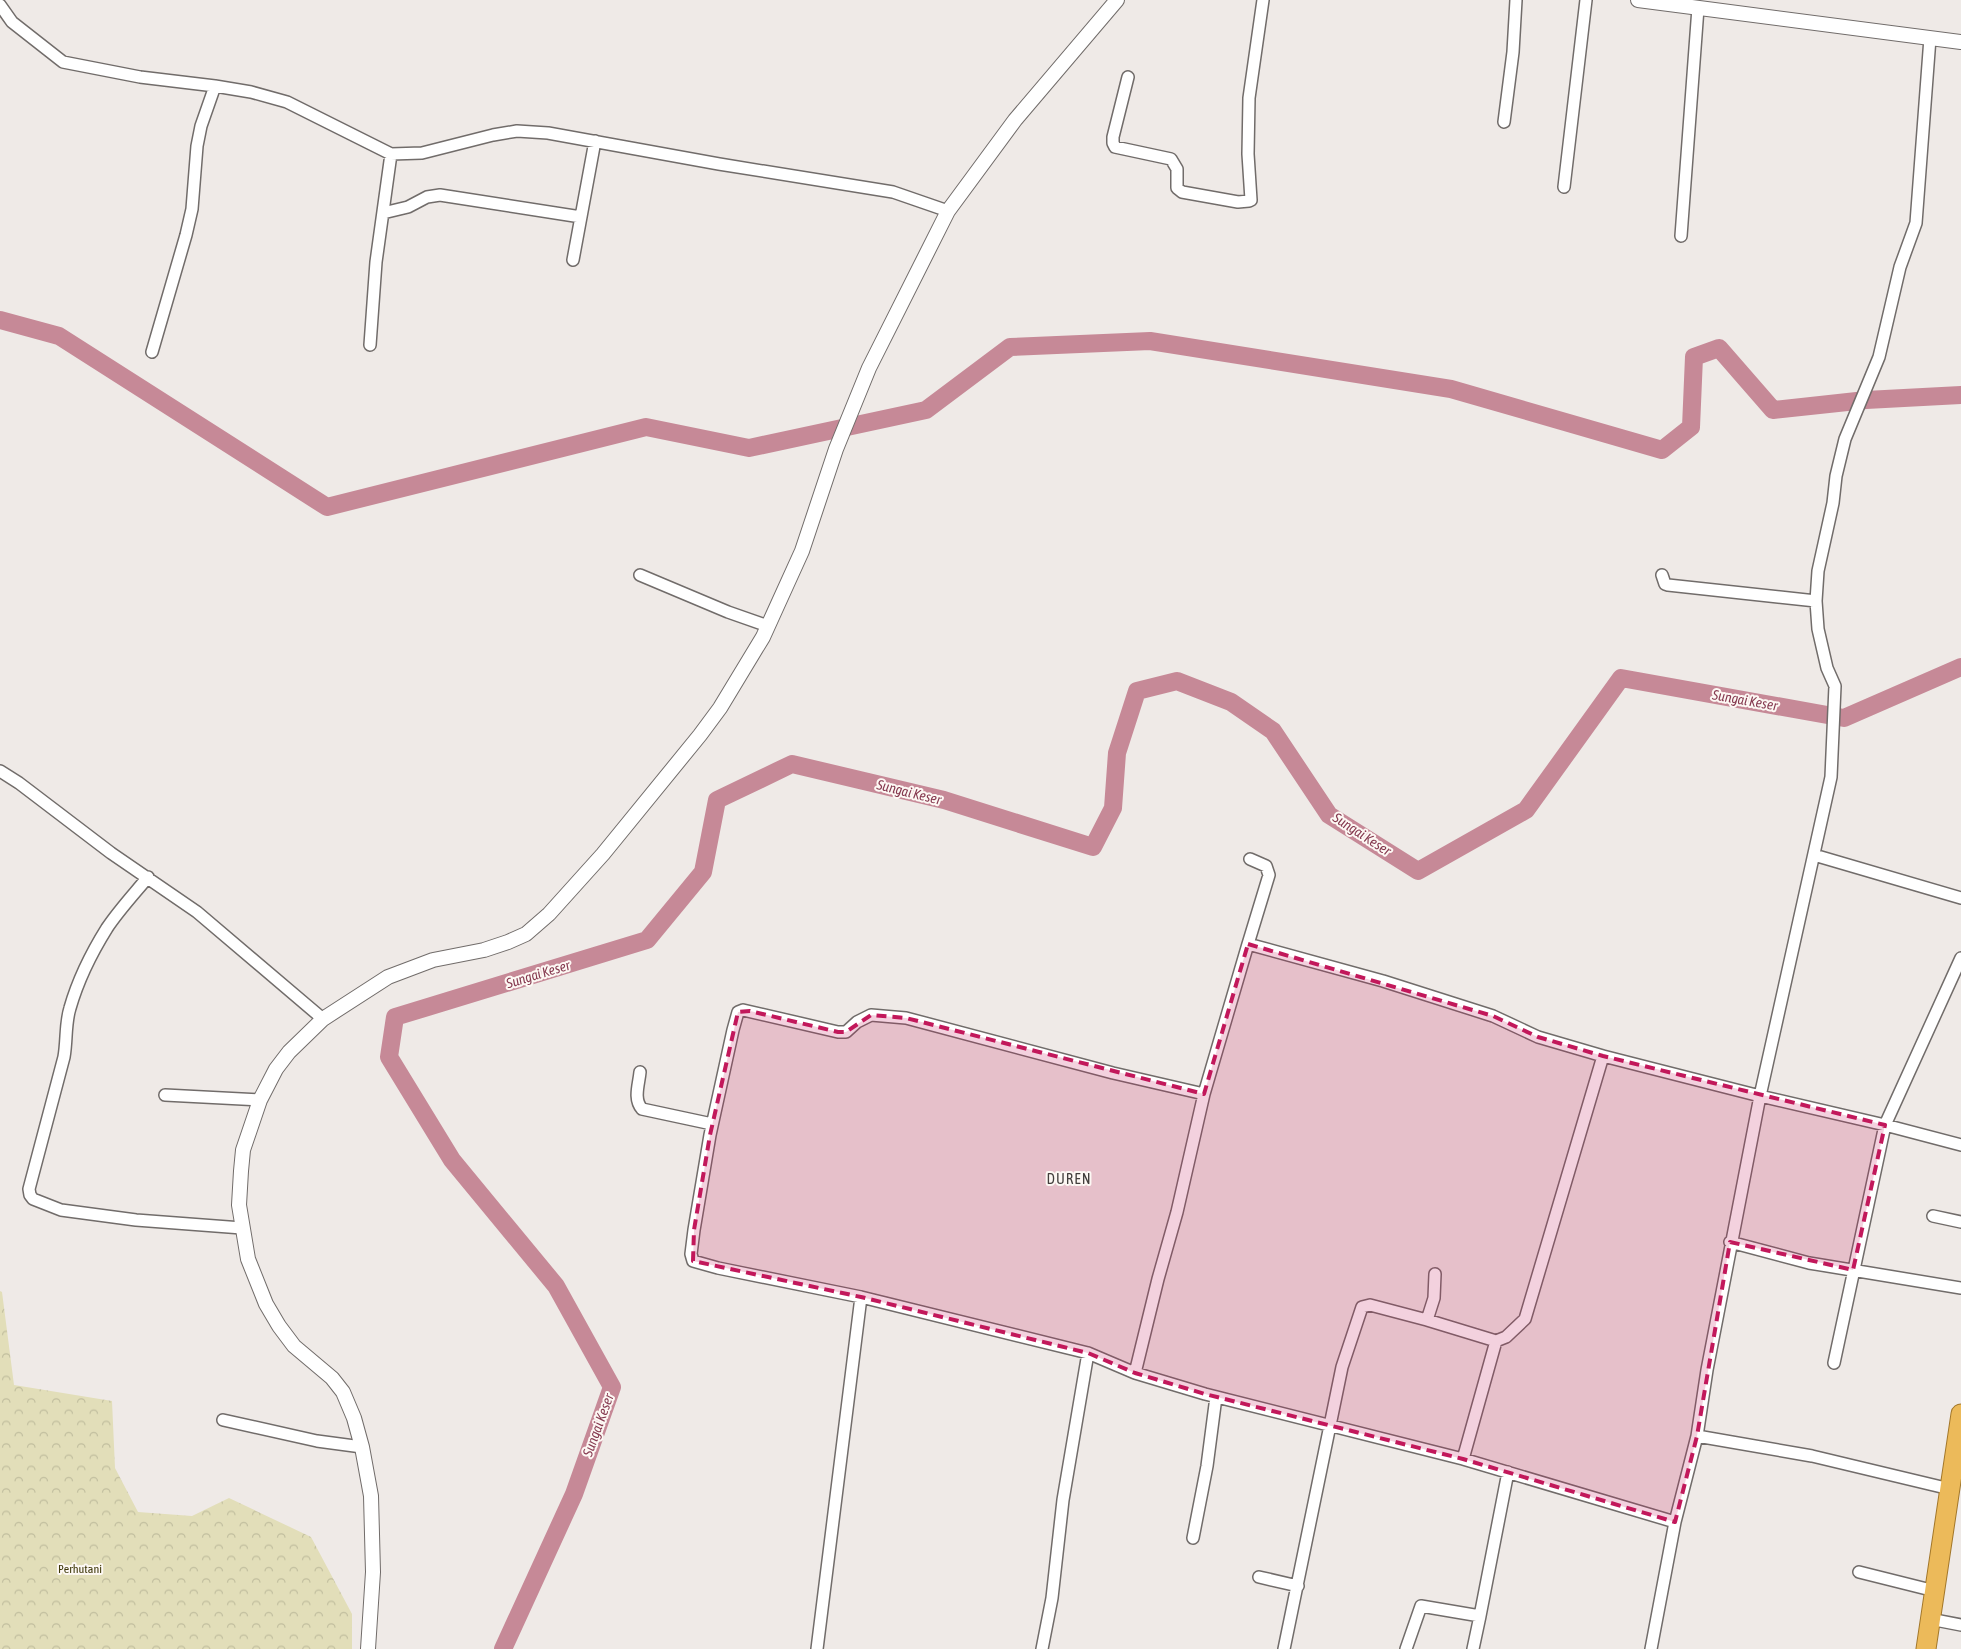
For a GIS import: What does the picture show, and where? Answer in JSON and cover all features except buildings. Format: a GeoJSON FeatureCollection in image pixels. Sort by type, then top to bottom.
{"type":"FeatureCollection","features":[{"type":"Feature","properties":{"kind":"highway"},"geometry":{"type":"LineString","coordinates":[[1926,1649],[1961,1414]]}},
{"type":"Feature","properties":{"kind":"street"},"geometry":{"type":"LineString","coordinates":[[368,1649],[373,1572],[371,1496],[362,1447],[354,1418],[343,1392],[332,1378],[294,1346],[279,1326],[266,1304],[248,1259],[239,1205],[243,1150],[260,1100],[276,1069],[289,1052],[323,1019],[388,977],[433,960],[484,950],[526,934],[549,914],[603,854],[700,735],[763,637],[802,551],[845,423],[869,368],[948,211],[1015,120],[1118,0]]}},
{"type":"Feature","properties":{"kind":"street"},"geometry":{"type":"LineString","coordinates":[[1128,77],[1113,137],[1113,143],[1116,148],[1171,159],[1177,169],[1177,188],[1182,192],[1238,202],[1249,201],[1250,98],[1263,0]]}},
{"type":"Feature","properties":{"kind":"street"},"geometry":{"type":"LineString","coordinates":[[1504,122],[1513,52],[1516,0]]}},
{"type":"Feature","properties":{"kind":"street"},"geometry":{"type":"LineString","coordinates":[[1564,187],[1586,0]]}},
{"type":"Feature","properties":{"kind":"street"},"geometry":{"type":"LineString","coordinates":[[1638,0],[1961,42]]}},
{"type":"Feature","properties":{"kind":"street"},"geometry":{"type":"LineString","coordinates":[[0,5],[12,22],[63,62],[140,78],[251,92],[287,102],[391,154],[422,153],[493,135],[517,131],[548,133],[719,164],[893,192],[948,211]]}},
{"type":"Feature","properties":{"kind":"street"},"geometry":{"type":"LineString","coordinates":[[1681,236],[1698,8]]}},
{"type":"Feature","properties":{"kind":"street"},"geometry":{"type":"LineString","coordinates":[[1651,1649],[1675,1522],[1697,1436],[1706,1370],[1760,1096],[1831,777],[1835,686],[1821,648],[1816,600],[1818,571],[1845,439],[1879,357],[1900,267],[1916,223],[1930,38]]}},
{"type":"Feature","properties":{"kind":"street"},"geometry":{"type":"LineString","coordinates":[[152,352],[186,235],[192,209],[197,146],[201,126],[215,86]]}},
{"type":"Feature","properties":{"kind":"street"},"geometry":{"type":"LineString","coordinates":[[573,260],[595,141]]}},
{"type":"Feature","properties":{"kind":"street"},"geometry":{"type":"LineString","coordinates":[[370,345],[376,262],[391,154]]}},
{"type":"Feature","properties":{"kind":"street"},"geometry":{"type":"LineString","coordinates":[[383,213],[408,207],[427,197],[440,195],[581,217]]}},
{"type":"Feature","properties":{"kind":"street"},"geometry":{"type":"LineString","coordinates":[[640,575],[728,612],[768,626]]}},
{"type":"Feature","properties":{"kind":"street"},"geometry":{"type":"LineString","coordinates":[[1662,575],[1665,584],[1668,585],[1816,600]]}},
{"type":"Feature","properties":{"kind":"street"},"geometry":{"type":"LineString","coordinates":[[0,771],[19,783],[111,853],[196,912],[323,1019]]}},
{"type":"Feature","properties":{"kind":"street"},"geometry":{"type":"LineString","coordinates":[[1814,856],[1961,898]]}},
{"type":"Feature","properties":{"kind":"street"},"geometry":{"type":"LineString","coordinates":[[1135,1373],[1177,1212],[1204,1094],[1269,875],[1266,866],[1250,859]]}},
{"type":"Feature","properties":{"kind":"street"},"geometry":{"type":"LineString","coordinates":[[148,878],[108,928],[86,966],[70,1006],[66,1025],[67,1036],[64,1057],[29,1189],[30,1195],[34,1199],[61,1210],[136,1220],[242,1228]]}},
{"type":"Feature","properties":{"kind":"street"},"geometry":{"type":"LineString","coordinates":[[1248,944],[1383,982],[1492,1016],[1538,1037],[1603,1056],[1961,1145]]}},
{"type":"Feature","properties":{"kind":"street"},"geometry":{"type":"LineString","coordinates":[[1834,1363],[1885,1125],[1961,958]]}},
{"type":"Feature","properties":{"kind":"street"},"geometry":{"type":"LineString","coordinates":[[1204,1094],[1113,1074],[906,1018],[871,1015],[864,1017],[846,1032],[838,1032],[743,1010],[738,1012],[736,1016],[712,1124],[694,1230],[691,1254],[693,1261],[718,1268],[861,1297],[1088,1354],[1135,1373],[1216,1397],[1463,1459],[1675,1522]]}},
{"type":"Feature","properties":{"kind":"street"},"geometry":{"type":"LineString","coordinates":[[1284,1649],[1342,1367],[1362,1307],[1370,1305],[1496,1341],[1506,1336],[1525,1319],[1603,1056]]}},
{"type":"Feature","properties":{"kind":"street"},"geometry":{"type":"LineString","coordinates":[[640,1072],[637,1098],[638,1105],[642,1109],[712,1124]]}},
{"type":"Feature","properties":{"kind":"street"},"geometry":{"type":"LineString","coordinates":[[165,1095],[260,1100]]}},
{"type":"Feature","properties":{"kind":"street"},"geometry":{"type":"LineString","coordinates":[[1933,1216],[1961,1222]]}},
{"type":"Feature","properties":{"kind":"street"},"geometry":{"type":"LineString","coordinates":[[1730,1242],[1808,1263],[1961,1288]]}},
{"type":"Feature","properties":{"kind":"street"},"geometry":{"type":"LineString","coordinates":[[1427,1320],[1434,1298],[1435,1274]]}},
{"type":"Feature","properties":{"kind":"street"},"geometry":{"type":"LineString","coordinates":[[817,1649],[861,1297]]}},
{"type":"Feature","properties":{"kind":"street"},"geometry":{"type":"LineString","coordinates":[[1463,1459],[1496,1341]]}},
{"type":"Feature","properties":{"kind":"street"},"geometry":{"type":"LineString","coordinates":[[1042,1649],[1052,1598],[1063,1500],[1088,1354]]}},
{"type":"Feature","properties":{"kind":"street"},"geometry":{"type":"LineString","coordinates":[[1193,1538],[1207,1466],[1216,1397]]}},
{"type":"Feature","properties":{"kind":"street"},"geometry":{"type":"LineString","coordinates":[[223,1420],[308,1439],[362,1447]]}},
{"type":"Feature","properties":{"kind":"street"},"geometry":{"type":"LineString","coordinates":[[1697,1436],[1812,1456],[1950,1489]]}},
{"type":"Feature","properties":{"kind":"street"},"geometry":{"type":"LineString","coordinates":[[1473,1649],[1508,1472]]}},
{"type":"Feature","properties":{"kind":"street"},"geometry":{"type":"LineString","coordinates":[[1858,1572],[1934,1591]]}},
{"type":"Feature","properties":{"kind":"street"},"geometry":{"type":"LineString","coordinates":[[1259,1577],[1298,1586]]}},
{"type":"Feature","properties":{"kind":"street"},"geometry":{"type":"LineString","coordinates":[[1406,1649],[1421,1606],[1480,1616]]}},
{"type":"Feature","properties":{"kind":"street"},"geometry":{"type":"LineString","coordinates":[[1930,1619],[1961,1625]]}},
{"type":"Feature","properties":{"kind":"highlighted area"},"geometry":{"type":"Polygon","coordinates":[[[1248,944],[1493,1016],[1538,1037],[1603,1056],[1885,1125],[1853,1270],[1730,1242],[1697,1436],[1675,1522],[1463,1459],[1205,1394],[1135,1373],[1088,1353],[861,1297],[693,1261],[694,1230],[710,1135],[738,1012],[750,1011],[838,1032],[846,1032],[871,1015],[906,1018],[1204,1094],[1248,944]]]}},
{"type":"Feature","properties":{"kind":"green space","name":"Perhutani"},"geometry":{"type":"Polygon","coordinates":[[[0,1291],[2,1292],[14,1385],[112,1401],[115,1468],[138,1512],[192,1516],[229,1498],[311,1537],[352,1614],[352,1649],[0,1649],[0,1291]]]}},
{"type":"Feature","properties":{"kind":"waterway"},"geometry":{"type":"LineString","coordinates":[[0,320],[59,336],[327,507],[646,427],[749,448],[926,410],[1010,347],[1150,341],[1451,389],[1662,450],[1691,427],[1694,357],[1719,348],[1773,410],[1866,400],[1961,395]]}},
{"type":"Feature","properties":{"kind":"waterway","name":"Sungai Keser"},"geometry":{"type":"LineString","coordinates":[[503,1649],[574,1494],[612,1387],[556,1286],[452,1160],[389,1057],[395,1017],[647,940],[703,872],[717,800],[792,764],[944,800],[1093,847],[1113,808],[1117,753],[1137,691],[1177,681],[1231,702],[1273,731],[1329,815],[1418,871],[1526,810],[1621,678],[1844,718],[1961,667]]}},
{"type":"Feature","properties":{"kind":"district","name":"DUREN"},"geometry":{"type":"Point","coordinates":[1069,1178]}}]}
